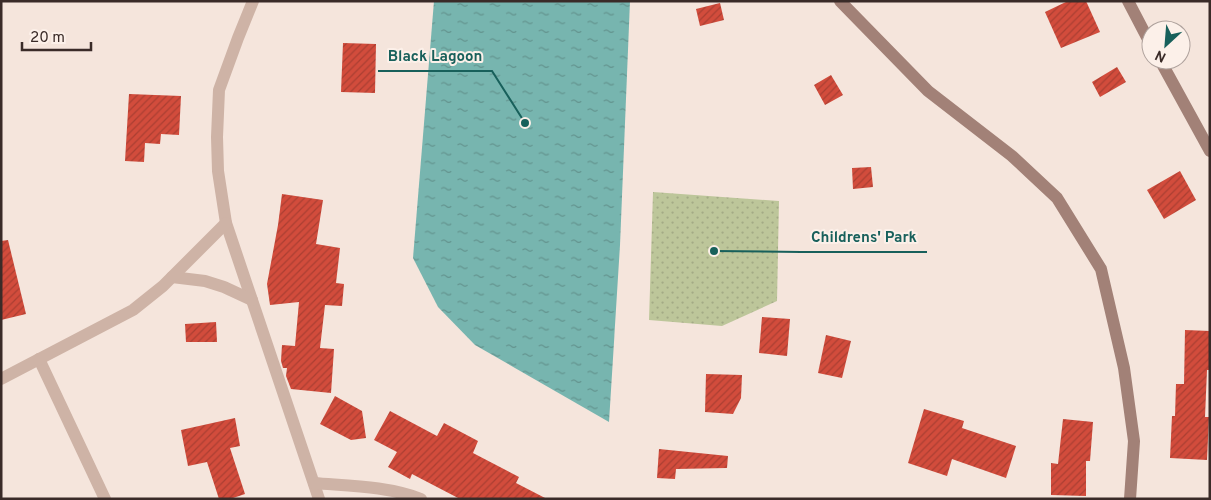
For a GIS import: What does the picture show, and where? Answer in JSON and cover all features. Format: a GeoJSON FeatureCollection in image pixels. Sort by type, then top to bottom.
{"type":"FeatureCollection","features":[{"type":"Feature","properties":{"kind":"street"},"geometry":{"type":"LineString","coordinates":[[253,1],[219,90],[218,171],[226,223],[319,499]]}},
{"type":"Feature","properties":{"kind":"street"},"geometry":{"type":"LineString","coordinates":[[840,1],[928,91],[1012,156],[1057,198],[1101,269],[1124,368],[1134,442],[1130,499]]}},
{"type":"Feature","properties":{"kind":"street"},"geometry":{"type":"LineString","coordinates":[[1128,1],[1141,25]]}},
{"type":"Feature","properties":{"kind":"street"},"geometry":{"type":"LineString","coordinates":[[1166,70],[1210,151]]}},
{"type":"Feature","properties":{"kind":"street"},"geometry":{"type":"LineString","coordinates":[[1,379],[133,310],[164,286],[226,223]]}},
{"type":"Feature","properties":{"kind":"street"},"geometry":{"type":"LineString","coordinates":[[172,277],[205,281],[224,287],[252,300]]}},
{"type":"Feature","properties":{"kind":"street"},"geometry":{"type":"LineString","coordinates":[[39,359],[105,499]]}},
{"type":"Feature","properties":{"kind":"street"},"geometry":{"type":"LineString","coordinates":[[314,483],[377,488],[421,499]]}},
{"type":"Feature","properties":{"kind":"green space"},"geometry":{"type":"Polygon","coordinates":[[[653,192],[779,201],[777,301],[722,326],[649,320],[653,192]]]}},
{"type":"Feature","properties":{"kind":"water"},"geometry":{"type":"Polygon","coordinates":[[[434,1],[630,1],[620,245],[609,422],[475,345],[438,307],[413,258],[434,1]]]}},
{"type":"Feature","properties":{"kind":"building"},"geometry":{"type":"Polygon","coordinates":[[[1068,1],[1086,1],[1100,32],[1061,48],[1045,12],[1068,1]]]}},
{"type":"Feature","properties":{"kind":"building"},"geometry":{"type":"Polygon","coordinates":[[[720,3],[724,20],[700,26],[696,9],[720,3]]]}},
{"type":"Feature","properties":{"kind":"building"},"geometry":{"type":"Polygon","coordinates":[[[343,43],[376,44],[375,93],[341,92],[343,43]]]}},
{"type":"Feature","properties":{"kind":"building"},"geometry":{"type":"Polygon","coordinates":[[[1117,67],[1126,82],[1100,97],[1092,82],[1117,67]]]}},
{"type":"Feature","properties":{"kind":"building"},"geometry":{"type":"Polygon","coordinates":[[[831,75],[843,95],[825,105],[814,85],[831,75]]]}},
{"type":"Feature","properties":{"kind":"building"},"geometry":{"type":"Polygon","coordinates":[[[129,94],[181,96],[179,135],[161,134],[160,144],[145,143],[144,162],[125,161],[129,94]]]}},
{"type":"Feature","properties":{"kind":"building"},"geometry":{"type":"Polygon","coordinates":[[[871,167],[873,187],[853,189],[852,168],[871,167]]]}},
{"type":"Feature","properties":{"kind":"building"},"geometry":{"type":"Polygon","coordinates":[[[1180,171],[1196,200],[1164,219],[1147,190],[1180,171]]]}},
{"type":"Feature","properties":{"kind":"building"},"geometry":{"type":"Polygon","coordinates":[[[282,194],[323,200],[316,244],[340,248],[336,283],[344,284],[342,306],[325,305],[320,348],[334,349],[331,393],[291,389],[286,376],[287,368],[283,368],[281,361],[282,345],[295,346],[299,302],[270,305],[267,284],[282,194]]]}},
{"type":"Feature","properties":{"kind":"building"},"geometry":{"type":"Polygon","coordinates":[[[8,240],[26,314],[1,320],[1,241],[8,240]]]}},
{"type":"Feature","properties":{"kind":"building"},"geometry":{"type":"Polygon","coordinates":[[[762,317],[790,319],[787,356],[759,353],[762,317]]]}},
{"type":"Feature","properties":{"kind":"building"},"geometry":{"type":"Polygon","coordinates":[[[216,322],[217,342],[186,342],[185,324],[216,322]]]}},
{"type":"Feature","properties":{"kind":"building"},"geometry":{"type":"Polygon","coordinates":[[[1185,330],[1210,331],[1210,370],[1207,370],[1205,417],[1209,417],[1207,460],[1170,458],[1172,416],[1175,416],[1176,384],[1184,384],[1185,330]]]}},
{"type":"Feature","properties":{"kind":"building"},"geometry":{"type":"Polygon","coordinates":[[[826,335],[851,341],[842,378],[818,373],[826,335]]]}},
{"type":"Feature","properties":{"kind":"building"},"geometry":{"type":"Polygon","coordinates":[[[706,374],[742,375],[741,398],[733,414],[705,412],[706,374]]]}},
{"type":"Feature","properties":{"kind":"building"},"geometry":{"type":"Polygon","coordinates":[[[335,396],[362,411],[366,438],[351,440],[320,424],[335,396]]]}},
{"type":"Feature","properties":{"kind":"building"},"geometry":{"type":"Polygon","coordinates":[[[924,409],[964,421],[962,428],[1016,446],[1006,478],[952,459],[947,476],[908,463],[924,409]]]}},
{"type":"Feature","properties":{"kind":"building"},"geometry":{"type":"Polygon","coordinates":[[[390,411],[437,436],[444,423],[478,441],[473,453],[519,477],[516,483],[547,499],[460,499],[412,474],[410,479],[388,467],[397,452],[374,440],[390,411]]]}},
{"type":"Feature","properties":{"kind":"building"},"geometry":{"type":"Polygon","coordinates":[[[235,418],[240,446],[230,448],[245,494],[230,499],[219,499],[207,462],[188,466],[181,430],[235,418]]]}},
{"type":"Feature","properties":{"kind":"building"},"geometry":{"type":"Polygon","coordinates":[[[1063,419],[1093,422],[1090,461],[1086,461],[1086,496],[1051,495],[1051,463],[1058,464],[1063,419]]]}},
{"type":"Feature","properties":{"kind":"building"},"geometry":{"type":"Polygon","coordinates":[[[659,449],[728,456],[727,468],[676,469],[675,479],[657,478],[659,449]]]}},
{"type":"Feature","properties":{"kind":"place","name":"Black Lagoon"},"geometry":{"type":"Point","coordinates":[525,123]}},
{"type":"Feature","properties":{"kind":"place","name":"Childrens' Park"},"geometry":{"type":"Point","coordinates":[714,251]}}]}
